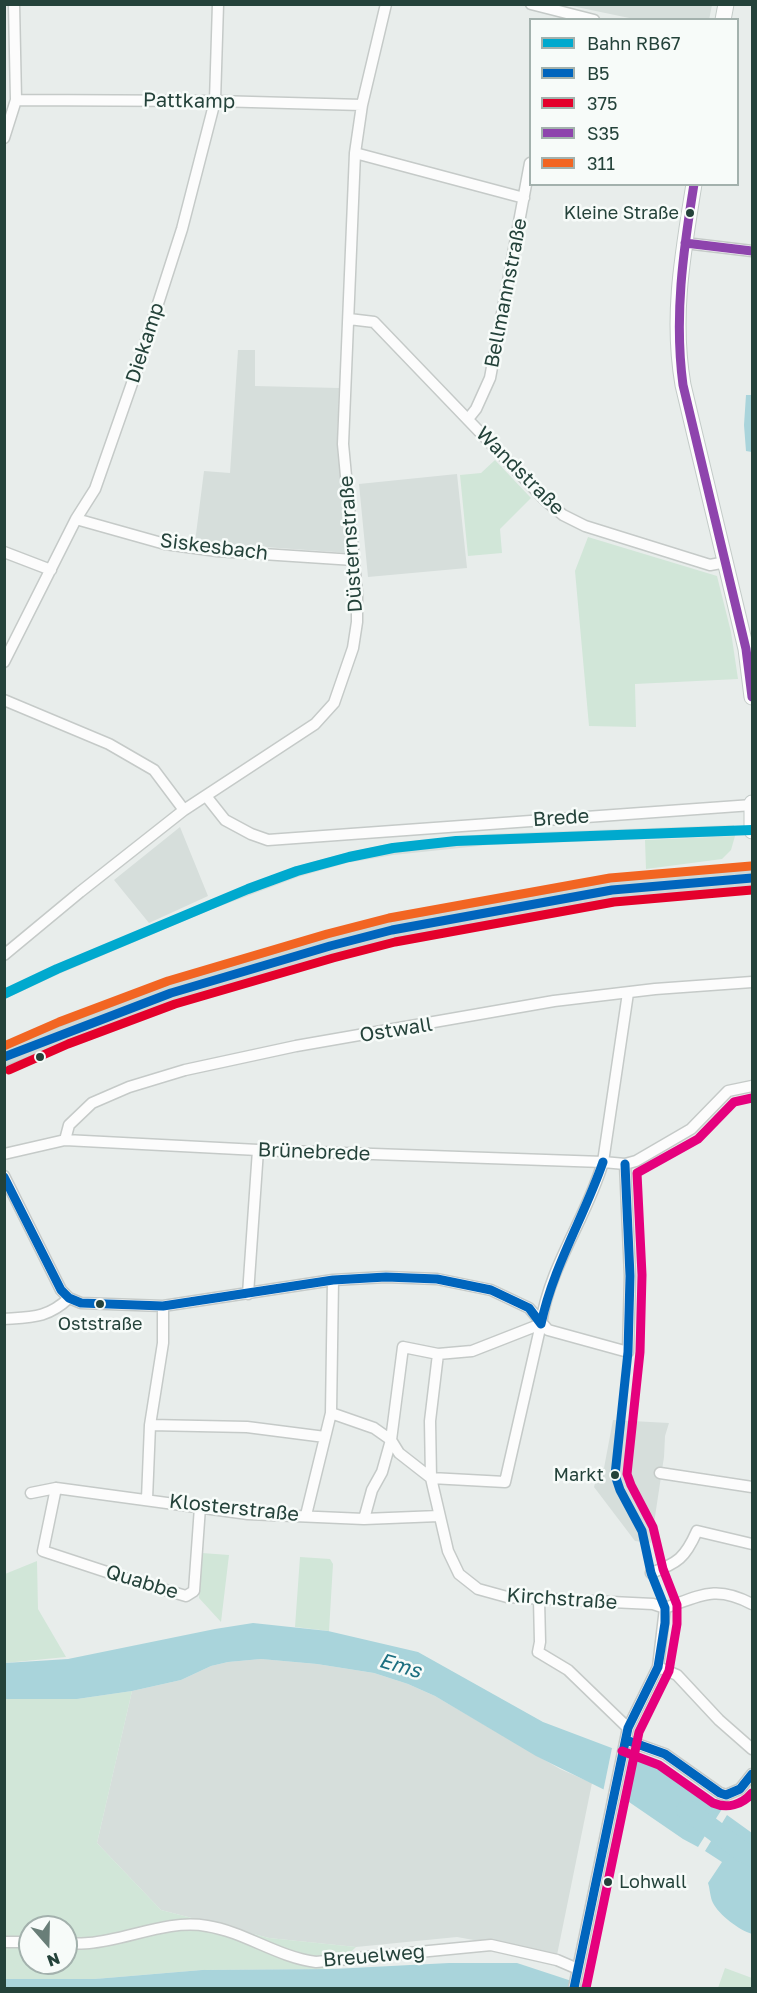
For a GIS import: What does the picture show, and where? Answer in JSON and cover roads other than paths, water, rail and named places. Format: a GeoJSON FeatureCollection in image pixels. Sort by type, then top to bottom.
{"type":"FeatureCollection","features":[{"type":"Feature","properties":{"kind":"main road"},"geometry":{"type":"LineString","coordinates":[[694,186],[679,277],[677,355],[746,649],[753,697]]}},
{"type":"Feature","properties":{"kind":"main road"},"geometry":{"type":"LineString","coordinates":[[752,804],[753,831]]}},
{"type":"Feature","properties":{"kind":"main road"},"geometry":{"type":"LineString","coordinates":[[6,1057],[171,993],[385,932],[612,890],[753,878]]}},
{"type":"Feature","properties":{"kind":"street"},"geometry":{"type":"LineString","coordinates":[[4,138],[16,100],[15,4]]}},
{"type":"Feature","properties":{"kind":"street","name":"Diekamp"},"geometry":{"type":"LineString","coordinates":[[4,662],[76,519],[95,489],[136,372],[182,229],[215,101],[218,4]]}},
{"type":"Feature","properties":{"kind":"street","name":"Düsternstraße"},"geometry":{"type":"LineString","coordinates":[[4,955],[184,810],[315,724],[334,704],[353,648],[357,622],[354,560],[343,444],[355,153],[362,105],[386,4]]}},
{"type":"Feature","properties":{"kind":"street"},"geometry":{"type":"LineString","coordinates":[[531,4],[558,15],[580,18]]}},
{"type":"Feature","properties":{"kind":"street","name":"Pattkamp"},"geometry":{"type":"LineString","coordinates":[[16,100],[215,101],[362,105]]}},
{"type":"Feature","properties":{"kind":"street"},"geometry":{"type":"LineString","coordinates":[[355,153],[524,198]]}},
{"type":"Feature","properties":{"kind":"street","name":"Bellmannstraße"},"geometry":{"type":"LineString","coordinates":[[468,419],[476,409],[490,378],[529,173]]}},
{"type":"Feature","properties":{"kind":"street"},"geometry":{"type":"LineString","coordinates":[[685,243],[753,251]]}},
{"type":"Feature","properties":{"kind":"street","name":"Wandstraße"},"geometry":{"type":"LineString","coordinates":[[349,319],[374,322],[546,501],[563,515],[585,526],[710,565],[726,562]]}},
{"type":"Feature","properties":{"kind":"street","name":"Siskesbach"},"geometry":{"type":"LineString","coordinates":[[76,519],[165,544],[217,551],[354,560]]}},
{"type":"Feature","properties":{"kind":"street"},"geometry":{"type":"LineString","coordinates":[[4,552],[51,570]]}},
{"type":"Feature","properties":{"kind":"street"},"geometry":{"type":"LineString","coordinates":[[4,700],[109,744],[154,770],[184,810]]}},
{"type":"Feature","properties":{"kind":"street","name":"Brede"},"geometry":{"type":"LineString","coordinates":[[206,795],[225,820],[268,840],[752,804]]}},
{"type":"Feature","properties":{"kind":"street","name":"Ostwall"},"geometry":{"type":"LineString","coordinates":[[65,1140],[69,1125],[92,1102],[129,1087],[185,1070],[285,1048],[554,1001],[753,981]]}},
{"type":"Feature","properties":{"kind":"street"},"geometry":{"type":"LineString","coordinates":[[331,1413],[374,1428],[391,1440],[399,1453],[431,1478],[506,1482],[544,1302],[596,1186],[603,1162],[628,993]]}},
{"type":"Feature","properties":{"kind":"street"},"geometry":{"type":"LineString","coordinates":[[4,1176],[61,1290],[69,1298],[81,1303],[163,1306],[333,1280],[386,1277],[437,1279],[491,1290],[529,1308],[548,1330],[628,1352],[630,1276],[625,1164],[636,1161],[692,1129],[728,1092],[753,1086]]}},
{"type":"Feature","properties":{"kind":"street","name":"Brünebrede"},"geometry":{"type":"LineString","coordinates":[[4,1154],[65,1140],[625,1164]]}},
{"type":"Feature","properties":{"kind":"street"},"geometry":{"type":"LineString","coordinates":[[248,1294],[258,1150]]}},
{"type":"Feature","properties":{"kind":"street"},"geometry":{"type":"LineString","coordinates":[[306,1515],[331,1413],[333,1280]]}},
{"type":"Feature","properties":{"kind":"street"},"geometry":{"type":"LineString","coordinates":[[4,1319],[32,1317],[56,1311],[69,1298]]}},
{"type":"Feature","properties":{"kind":"street"},"geometry":{"type":"LineString","coordinates":[[147,1499],[150,1425],[163,1343],[163,1306]]}},
{"type":"Feature","properties":{"kind":"street"},"geometry":{"type":"LineString","coordinates":[[364,1519],[372,1490],[381,1472],[391,1440],[403,1347],[438,1354],[472,1351],[541,1324]]}},
{"type":"Feature","properties":{"kind":"street","name":"Kirchstraße"},"geometry":{"type":"LineString","coordinates":[[438,1354],[430,1421],[431,1478],[447,1551],[459,1574],[478,1589],[507,1597],[653,1604],[665,1608]]}},
{"type":"Feature","properties":{"kind":"street"},"geometry":{"type":"LineString","coordinates":[[150,1425],[247,1427],[325,1437]]}},
{"type":"Feature","properties":{"kind":"street"},"geometry":{"type":"LineString","coordinates":[[660,1473],[753,1487]]}},
{"type":"Feature","properties":{"kind":"street","name":"Klosterstraße"},"geometry":{"type":"LineString","coordinates":[[31,1493],[56,1488],[248,1514],[364,1519],[439,1516]]}},
{"type":"Feature","properties":{"kind":"street","name":"Quabbe"},"geometry":{"type":"LineString","coordinates":[[56,1488],[43,1551],[186,1596],[194,1591],[200,1507]]}},
{"type":"Feature","properties":{"kind":"street"},"geometry":{"type":"LineString","coordinates":[[651,1573],[666,1567],[687,1553],[697,1532],[753,1544]]}},
{"type":"Feature","properties":{"kind":"street"},"geometry":{"type":"LineString","coordinates":[[575,1985],[628,1728],[658,1667],[665,1608],[701,1595],[715,1593],[733,1594],[753,1604]]}},
{"type":"Feature","properties":{"kind":"street"},"geometry":{"type":"LineString","coordinates":[[539,1599],[540,1642],[538,1652],[568,1670],[628,1728]]}},
{"type":"Feature","properties":{"kind":"street"},"geometry":{"type":"LineString","coordinates":[[658,1667],[677,1675],[719,1720],[753,1749]]}},
{"type":"Feature","properties":{"kind":"street"},"geometry":{"type":"LineString","coordinates":[[625,1745],[665,1754],[726,1795],[740,1789],[753,1774]]}},
{"type":"Feature","properties":{"kind":"street","name":"Breuelweg"},"geometry":{"type":"LineString","coordinates":[[78,1943],[90,1943],[167,1927],[205,1926],[240,1935],[299,1960],[316,1962],[491,1945],[557,1960],[578,1969]]}},
{"type":"Feature","properties":{"kind":"water"},"geometry":{"type":"Polygon","coordinates":[[[746,395],[752,395],[752,452],[746,451],[744,425],[746,395]]]}},
{"type":"Feature","properties":{"kind":"water"},"geometry":{"type":"Polygon","coordinates":[[[253,1623],[328,1631],[418,1652],[543,1722],[662,1767],[705,1794],[722,1809],[698,1847],[629,1802],[536,1756],[435,1696],[374,1673],[317,1664],[261,1659],[228,1662],[211,1666],[181,1680],[132,1691],[77,1699],[5,1699],[5,1663],[68,1659],[253,1623]]]}},
{"type":"Feature","properties":{"kind":"water"},"geometry":{"type":"Polygon","coordinates":[[[727,1815],[752,1833],[752,1934],[741,1929],[716,1908],[708,1883],[722,1862],[705,1851],[727,1815]]]}},
{"type":"Feature","properties":{"kind":"water"},"geometry":{"type":"Polygon","coordinates":[[[449,1963],[517,1963],[593,1988],[5,1988],[4,1979],[95,1979],[202,1970],[333,1969],[449,1963]]]}},
{"type":"Feature","properties":{"kind":"waterway","name":"Ems"},"geometry":{"type":"LineString","coordinates":[[687,1810],[743,1852],[752,1856]]}},
{"type":"Feature","properties":{"kind":"rail line","name":"RB67"},"geometry":{"type":"LineString","coordinates":[[4,994],[57,969],[248,889],[297,871],[349,857],[393,848],[456,841],[752,830]]}},
{"type":"Feature","properties":{"kind":"place","name":"Kleine Straße"},"geometry":{"type":"Point","coordinates":[690,213]}},
{"type":"Feature","properties":{"kind":"place","name":"Oststraße"},"geometry":{"type":"Point","coordinates":[100,1304]}},
{"type":"Feature","properties":{"kind":"place","name":"Markt"},"geometry":{"type":"Point","coordinates":[615,1475]}},
{"type":"Feature","properties":{"kind":"place","name":"Lohwall"},"geometry":{"type":"Point","coordinates":[608,1882]}}]}
